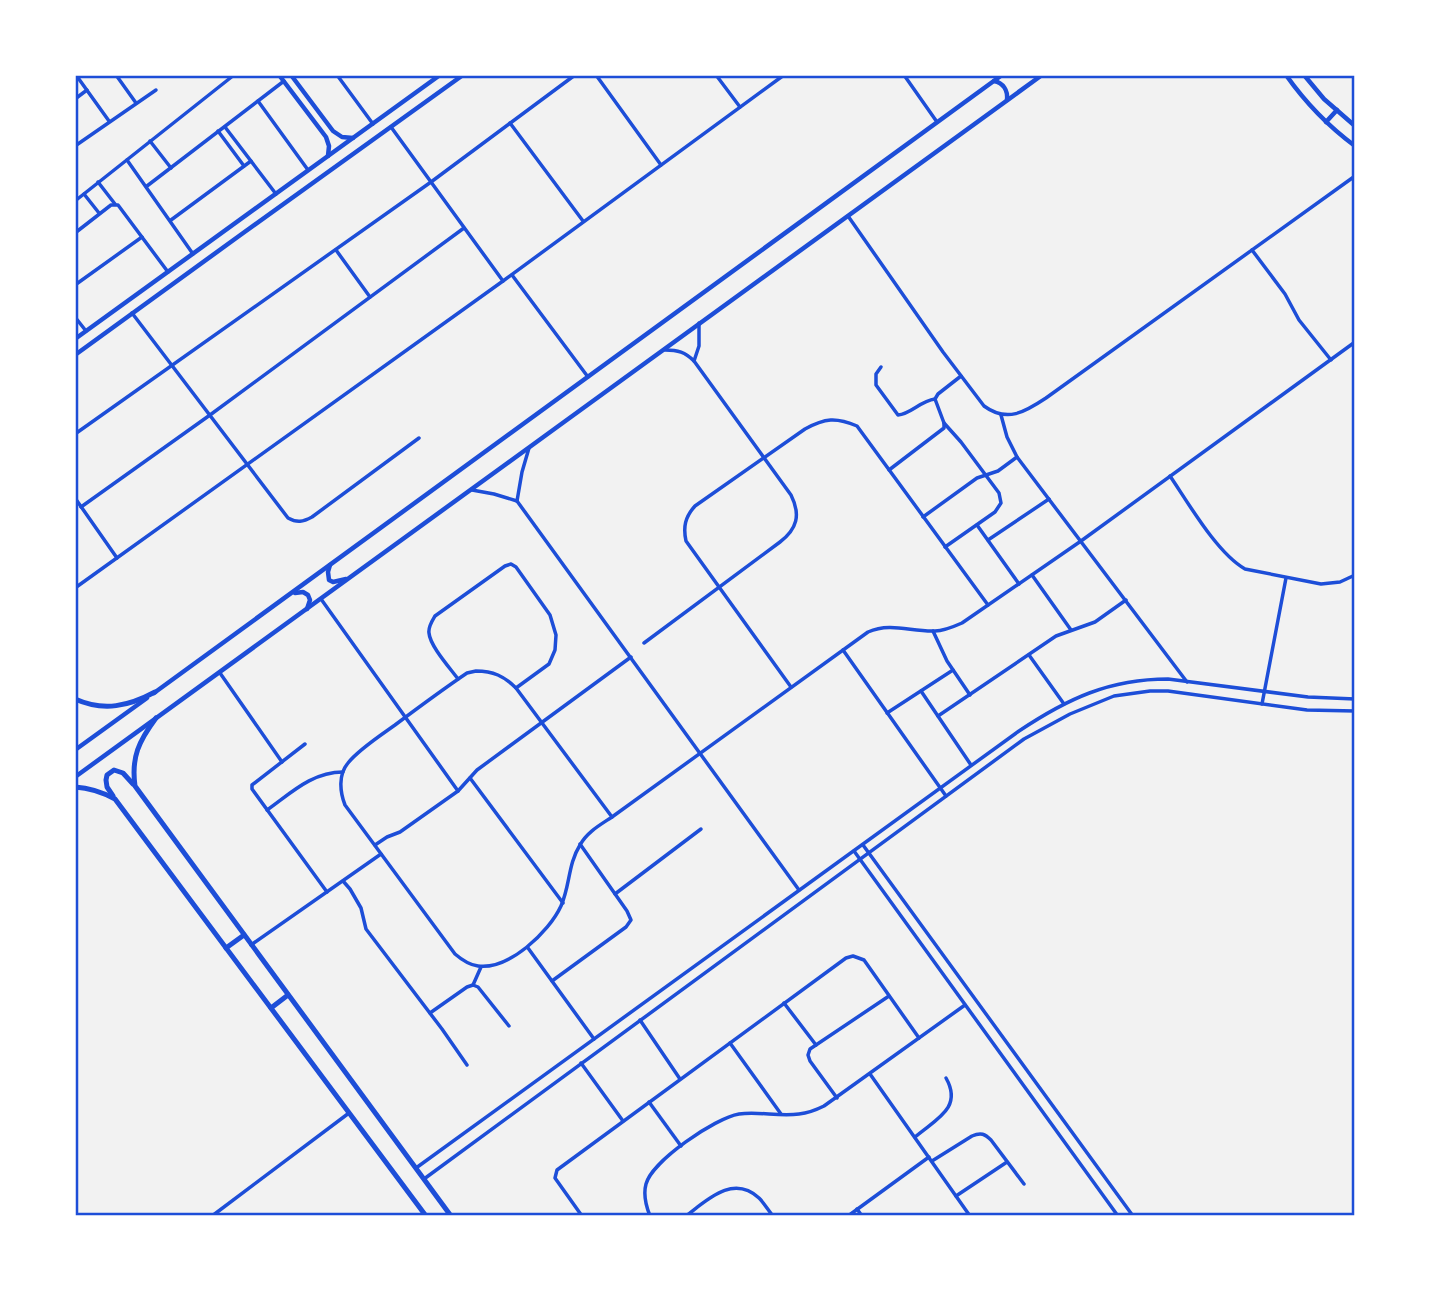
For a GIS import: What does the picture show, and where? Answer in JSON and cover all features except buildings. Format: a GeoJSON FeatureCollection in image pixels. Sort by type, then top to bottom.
{"type":"FeatureCollection","features":[{"type":"Feature","properties":{"kind":"main road"},"geometry":{"type":"LineString","coordinates":[[75,699],[84,704],[102,707],[121,706],[139,701],[155,692]]}},
{"type":"Feature","properties":{"kind":"main road"},"geometry":{"type":"LineString","coordinates":[[75,712],[75,720]]}},
{"type":"Feature","properties":{"kind":"main road"},"geometry":{"type":"LineString","coordinates":[[135,786],[134,761],[137,749],[156,718]]}},
{"type":"Feature","properties":{"kind":"main road"},"geometry":{"type":"LineString","coordinates":[[426,1216],[115,799],[107,787],[106,780],[110,772],[114,770],[123,773],[135,786],[451,1216]]}},
{"type":"Feature","properties":{"kind":"main road"},"geometry":{"type":"LineString","coordinates":[[75,787],[102,792],[115,799]]}},
{"type":"Feature","properties":{"kind":"main road"},"geometry":{"type":"LineString","coordinates":[[226,948],[244,935]]}},
{"type":"Feature","properties":{"kind":"main road"},"geometry":{"type":"LineString","coordinates":[[271,1008],[288,995]]}},
{"type":"Feature","properties":{"kind":"street"},"geometry":{"type":"LineString","coordinates":[[76,75],[109,121]]}},
{"type":"Feature","properties":{"kind":"street"},"geometry":{"type":"LineString","coordinates":[[116,75],[136,103]]}},
{"type":"Feature","properties":{"kind":"street"},"geometry":{"type":"LineString","coordinates":[[75,201],[234,75]]}},
{"type":"Feature","properties":{"kind":"street"},"geometry":{"type":"LineString","coordinates":[[279,75],[326,137],[328,156]]}},
{"type":"Feature","properties":{"kind":"street"},"geometry":{"type":"LineString","coordinates":[[291,75],[333,131],[342,137],[354,138]]}},
{"type":"Feature","properties":{"kind":"street"},"geometry":{"type":"LineString","coordinates":[[337,75],[373,124]]}},
{"type":"Feature","properties":{"kind":"street"},"geometry":{"type":"LineString","coordinates":[[75,339],[440,75]]}},
{"type":"Feature","properties":{"kind":"street"},"geometry":{"type":"LineString","coordinates":[[75,355],[463,75]]}},
{"type":"Feature","properties":{"kind":"street"},"geometry":{"type":"LineString","coordinates":[[75,434],[432,182],[575,75]]}},
{"type":"Feature","properties":{"kind":"street"},"geometry":{"type":"LineString","coordinates":[[596,75],[661,165]]}},
{"type":"Feature","properties":{"kind":"street"},"geometry":{"type":"LineString","coordinates":[[716,75],[740,107]]}},
{"type":"Feature","properties":{"kind":"street"},"geometry":{"type":"LineString","coordinates":[[75,588],[503,281],[784,75]]}},
{"type":"Feature","properties":{"kind":"street"},"geometry":{"type":"LineString","coordinates":[[904,75],[937,122]]}},
{"type":"Feature","properties":{"kind":"street"},"geometry":{"type":"LineString","coordinates":[[75,750],[1002,75]]}},
{"type":"Feature","properties":{"kind":"street"},"geometry":{"type":"LineString","coordinates":[[75,777],[1042,75]]}},
{"type":"Feature","properties":{"kind":"street"},"geometry":{"type":"LineString","coordinates":[[1286,75],[1326,122],[1355,146]]}},
{"type":"Feature","properties":{"kind":"street"},"geometry":{"type":"LineString","coordinates":[[1304,75],[1324,99],[1355,126]]}},
{"type":"Feature","properties":{"kind":"street"},"geometry":{"type":"LineString","coordinates":[[147,186],[284,81]]}},
{"type":"Feature","properties":{"kind":"street"},"geometry":{"type":"LineString","coordinates":[[994,81],[1005,88],[1007,101]]}},
{"type":"Feature","properties":{"kind":"street"},"geometry":{"type":"LineString","coordinates":[[75,99],[87,90]]}},
{"type":"Feature","properties":{"kind":"street"},"geometry":{"type":"LineString","coordinates":[[75,146],[156,90]]}},
{"type":"Feature","properties":{"kind":"street"},"geometry":{"type":"LineString","coordinates":[[258,101],[309,170]]}},
{"type":"Feature","properties":{"kind":"street"},"geometry":{"type":"LineString","coordinates":[[1326,122],[1337,110]]}},
{"type":"Feature","properties":{"kind":"street"},"geometry":{"type":"LineString","coordinates":[[510,123],[583,221]]}},
{"type":"Feature","properties":{"kind":"street"},"geometry":{"type":"LineString","coordinates":[[225,127],[276,194]]}},
{"type":"Feature","properties":{"kind":"street"},"geometry":{"type":"LineString","coordinates":[[391,127],[503,281]]}},
{"type":"Feature","properties":{"kind":"street"},"geometry":{"type":"LineString","coordinates":[[218,131],[244,167]]}},
{"type":"Feature","properties":{"kind":"street"},"geometry":{"type":"LineString","coordinates":[[326,137],[333,131]]}},
{"type":"Feature","properties":{"kind":"street"},"geometry":{"type":"LineString","coordinates":[[150,141],[171,168]]}},
{"type":"Feature","properties":{"kind":"street"},"geometry":{"type":"LineString","coordinates":[[127,160],[193,254]]}},
{"type":"Feature","properties":{"kind":"street"},"geometry":{"type":"LineString","coordinates":[[170,220],[251,162]]}},
{"type":"Feature","properties":{"kind":"street"},"geometry":{"type":"LineString","coordinates":[[848,216],[984,406],[1001,415],[1013,415],[1035,406],[1355,176]]}},
{"type":"Feature","properties":{"kind":"street"},"geometry":{"type":"LineString","coordinates":[[98,182],[115,204],[120,206],[168,272]]}},
{"type":"Feature","properties":{"kind":"street"},"geometry":{"type":"LineString","coordinates":[[84,194],[99,213]]}},
{"type":"Feature","properties":{"kind":"street"},"geometry":{"type":"LineString","coordinates":[[75,233],[99,213],[115,204]]}},
{"type":"Feature","properties":{"kind":"street"},"geometry":{"type":"LineString","coordinates":[[232,226],[239,236]]}},
{"type":"Feature","properties":{"kind":"street"},"geometry":{"type":"LineString","coordinates":[[81,506],[210,415],[464,228]]}},
{"type":"Feature","properties":{"kind":"street"},"geometry":{"type":"LineString","coordinates":[[75,285],[142,237]]}},
{"type":"Feature","properties":{"kind":"street"},"geometry":{"type":"LineString","coordinates":[[336,250],[370,297]]}},
{"type":"Feature","properties":{"kind":"street"},"geometry":{"type":"LineString","coordinates":[[1252,250],[1286,294],[1298,320],[1331,359]]}},
{"type":"Feature","properties":{"kind":"street"},"geometry":{"type":"LineString","coordinates":[[511,274],[588,377]]}},
{"type":"Feature","properties":{"kind":"street"},"geometry":{"type":"LineString","coordinates":[[132,313],[288,518],[294,521],[312,517],[419,438]]}},
{"type":"Feature","properties":{"kind":"street"},"geometry":{"type":"LineString","coordinates":[[75,317],[86,331]]}},
{"type":"Feature","properties":{"kind":"street"},"geometry":{"type":"LineString","coordinates":[[694,361],[699,346],[699,323]]}},
{"type":"Feature","properties":{"kind":"street"},"geometry":{"type":"LineString","coordinates":[[612,817],[516,688],[503,676],[486,671],[467,673],[374,740],[347,763],[341,783],[345,805],[455,954],[471,965],[481,967],[505,960],[528,947],[551,924],[563,903],[571,863],[580,845],[586,836],[612,817],[868,632],[883,627],[933,631],[962,623],[1081,541],[1355,342]]}},
{"type":"Feature","properties":{"kind":"street"},"geometry":{"type":"LineString","coordinates":[[644,643],[789,536],[796,520],[795,503],[694,361],[684,352],[663,350]]}},
{"type":"Feature","properties":{"kind":"street"},"geometry":{"type":"LineString","coordinates":[[881,367],[876,374],[876,385],[898,415],[903,415],[926,401],[934,400],[961,376]]}},
{"type":"Feature","properties":{"kind":"street"},"geometry":{"type":"LineString","coordinates":[[934,400],[944,423],[999,493],[1001,503],[995,512],[945,547]]}},
{"type":"Feature","properties":{"kind":"street"},"geometry":{"type":"LineString","coordinates":[[1001,415],[1007,437],[1017,457],[1187,682]]}},
{"type":"Feature","properties":{"kind":"street"},"geometry":{"type":"LineString","coordinates":[[791,687],[686,541],[685,522],[688,513],[695,506],[819,422],[832,419],[857,426],[988,606]]}},
{"type":"Feature","properties":{"kind":"street"},"geometry":{"type":"LineString","coordinates":[[889,470],[942,430],[944,423]]}},
{"type":"Feature","properties":{"kind":"street"},"geometry":{"type":"LineString","coordinates":[[517,501],[530,447]]}},
{"type":"Feature","properties":{"kind":"street"},"geometry":{"type":"LineString","coordinates":[[923,517],[976,478],[998,471],[1017,457]]}},
{"type":"Feature","properties":{"kind":"street"},"geometry":{"type":"LineString","coordinates":[[1170,476],[1218,545],[1230,559],[1245,569],[1321,584],[1340,582],[1355,575]]}},
{"type":"Feature","properties":{"kind":"street"},"geometry":{"type":"LineString","coordinates":[[470,489],[517,501],[799,890]]}},
{"type":"Feature","properties":{"kind":"street"},"geometry":{"type":"LineString","coordinates":[[75,498],[117,558]]}},
{"type":"Feature","properties":{"kind":"street"},"geometry":{"type":"LineString","coordinates":[[988,540],[1049,499]]}},
{"type":"Feature","properties":{"kind":"street"},"geometry":{"type":"LineString","coordinates":[[977,525],[1019,584]]}},
{"type":"Feature","properties":{"kind":"street"},"geometry":{"type":"LineString","coordinates":[[331,564],[329,580],[333,582],[349,578]]}},
{"type":"Feature","properties":{"kind":"street"},"geometry":{"type":"LineString","coordinates":[[458,679],[432,642],[430,624],[435,616],[511,564],[551,615],[556,635],[555,650],[548,664],[516,688]]}},
{"type":"Feature","properties":{"kind":"street"},"geometry":{"type":"LineString","coordinates":[[1032,575],[1071,629]]}},
{"type":"Feature","properties":{"kind":"street"},"geometry":{"type":"LineString","coordinates":[[1262,704],[1286,578]]}},
{"type":"Feature","properties":{"kind":"street"},"geometry":{"type":"LineString","coordinates":[[291,594],[303,592],[308,595],[310,600],[306,610]]}},
{"type":"Feature","properties":{"kind":"street"},"geometry":{"type":"LineString","coordinates":[[321,599],[458,792]]}},
{"type":"Feature","properties":{"kind":"street"},"geometry":{"type":"LineString","coordinates":[[938,716],[1056,636],[1095,622],[1126,600]]}},
{"type":"Feature","properties":{"kind":"street"},"geometry":{"type":"LineString","coordinates":[[933,631],[941,652],[970,695]]}},
{"type":"Feature","properties":{"kind":"street"},"geometry":{"type":"LineString","coordinates":[[843,650],[946,796]]}},
{"type":"Feature","properties":{"kind":"street"},"geometry":{"type":"LineString","coordinates":[[1029,655],[1063,704]]}},
{"type":"Feature","properties":{"kind":"street"},"geometry":{"type":"LineString","coordinates":[[375,845],[398,833],[458,792],[477,770],[631,657]]}},
{"type":"Feature","properties":{"kind":"street"},"geometry":{"type":"LineString","coordinates":[[887,713],[953,670]]}},
{"type":"Feature","properties":{"kind":"street"},"geometry":{"type":"LineString","coordinates":[[220,673],[282,762]]}},
{"type":"Feature","properties":{"kind":"street"},"geometry":{"type":"LineString","coordinates":[[416,1168],[971,765],[1063,704],[1102,688],[1129,681],[1158,679],[1324,699],[1355,699]]}},
{"type":"Feature","properties":{"kind":"street"},"geometry":{"type":"LineString","coordinates":[[921,691],[971,765]]}},
{"type":"Feature","properties":{"kind":"street"},"geometry":{"type":"LineString","coordinates":[[424,1179],[1036,731],[1114,696],[1150,691],[1323,711],[1355,711]]}},
{"type":"Feature","properties":{"kind":"street"},"geometry":{"type":"LineString","coordinates":[[305,744],[251,787],[327,892]]}},
{"type":"Feature","properties":{"kind":"street"},"geometry":{"type":"LineString","coordinates":[[267,810],[313,778],[343,772]]}},
{"type":"Feature","properties":{"kind":"street"},"geometry":{"type":"LineString","coordinates":[[470,778],[563,903]]}},
{"type":"Feature","properties":{"kind":"street"},"geometry":{"type":"LineString","coordinates":[[615,894],[701,829]]}},
{"type":"Feature","properties":{"kind":"street"},"geometry":{"type":"LineString","coordinates":[[552,981],[629,924],[630,915],[580,845]]}},
{"type":"Feature","properties":{"kind":"street"},"geometry":{"type":"LineString","coordinates":[[863,845],[1133,1216]]}},
{"type":"Feature","properties":{"kind":"street"},"geometry":{"type":"LineString","coordinates":[[855,851],[1118,1216]]}},
{"type":"Feature","properties":{"kind":"street"},"geometry":{"type":"LineString","coordinates":[[251,945],[381,855]]}},
{"type":"Feature","properties":{"kind":"street"},"geometry":{"type":"LineString","coordinates":[[343,881],[361,908],[366,929],[467,1065]]}},
{"type":"Feature","properties":{"kind":"street"},"geometry":{"type":"LineString","coordinates":[[528,947],[594,1039]]}},
{"type":"Feature","properties":{"kind":"street"},"geometry":{"type":"LineString","coordinates":[[582,1216],[555,1178],[557,1170],[846,958],[864,960],[919,1038]]}},
{"type":"Feature","properties":{"kind":"street"},"geometry":{"type":"LineString","coordinates":[[430,1013],[472,985],[481,967]]}},
{"type":"Feature","properties":{"kind":"street"},"geometry":{"type":"LineString","coordinates":[[472,985],[478,987],[509,1026]]}},
{"type":"Feature","properties":{"kind":"street"},"geometry":{"type":"LineString","coordinates":[[837,1098],[810,1061],[810,1049],[889,996]]}},
{"type":"Feature","properties":{"kind":"street"},"geometry":{"type":"LineString","coordinates":[[784,1003],[816,1045]]}},
{"type":"Feature","properties":{"kind":"street"},"geometry":{"type":"LineString","coordinates":[[650,1216],[645,1200],[645,1186],[651,1172],[661,1161],[715,1122],[741,1114],[796,1115],[811,1112],[837,1098],[965,1004]]}},
{"type":"Feature","properties":{"kind":"street"},"geometry":{"type":"LineString","coordinates":[[640,1020],[680,1079]]}},
{"type":"Feature","properties":{"kind":"street"},"geometry":{"type":"LineString","coordinates":[[730,1042],[781,1114]]}},
{"type":"Feature","properties":{"kind":"street"},"geometry":{"type":"LineString","coordinates":[[581,1063],[623,1121]]}},
{"type":"Feature","properties":{"kind":"street"},"geometry":{"type":"LineString","coordinates":[[870,1074],[970,1216]]}},
{"type":"Feature","properties":{"kind":"street"},"geometry":{"type":"LineString","coordinates":[[915,1137],[949,1109],[953,1097],[946,1077]]}},
{"type":"Feature","properties":{"kind":"street"},"geometry":{"type":"LineString","coordinates":[[649,1102],[681,1146]]}},
{"type":"Feature","properties":{"kind":"street"},"geometry":{"type":"LineString","coordinates":[[212,1216],[349,1113]]}},
{"type":"Feature","properties":{"kind":"street"},"geometry":{"type":"LineString","coordinates":[[932,1161],[979,1133],[986,1135],[1024,1184]]}},
{"type":"Feature","properties":{"kind":"street"},"geometry":{"type":"LineString","coordinates":[[848,1216],[929,1157]]}},
{"type":"Feature","properties":{"kind":"street"},"geometry":{"type":"LineString","coordinates":[[956,1195],[1007,1161]]}},
{"type":"Feature","properties":{"kind":"street"},"geometry":{"type":"LineString","coordinates":[[686,1216],[718,1192],[728,1189],[740,1189],[760,1198],[772,1216]]}},
{"type":"Feature","properties":{"kind":"street"},"geometry":{"type":"LineString","coordinates":[[857,1209],[862,1216]]}}]}
